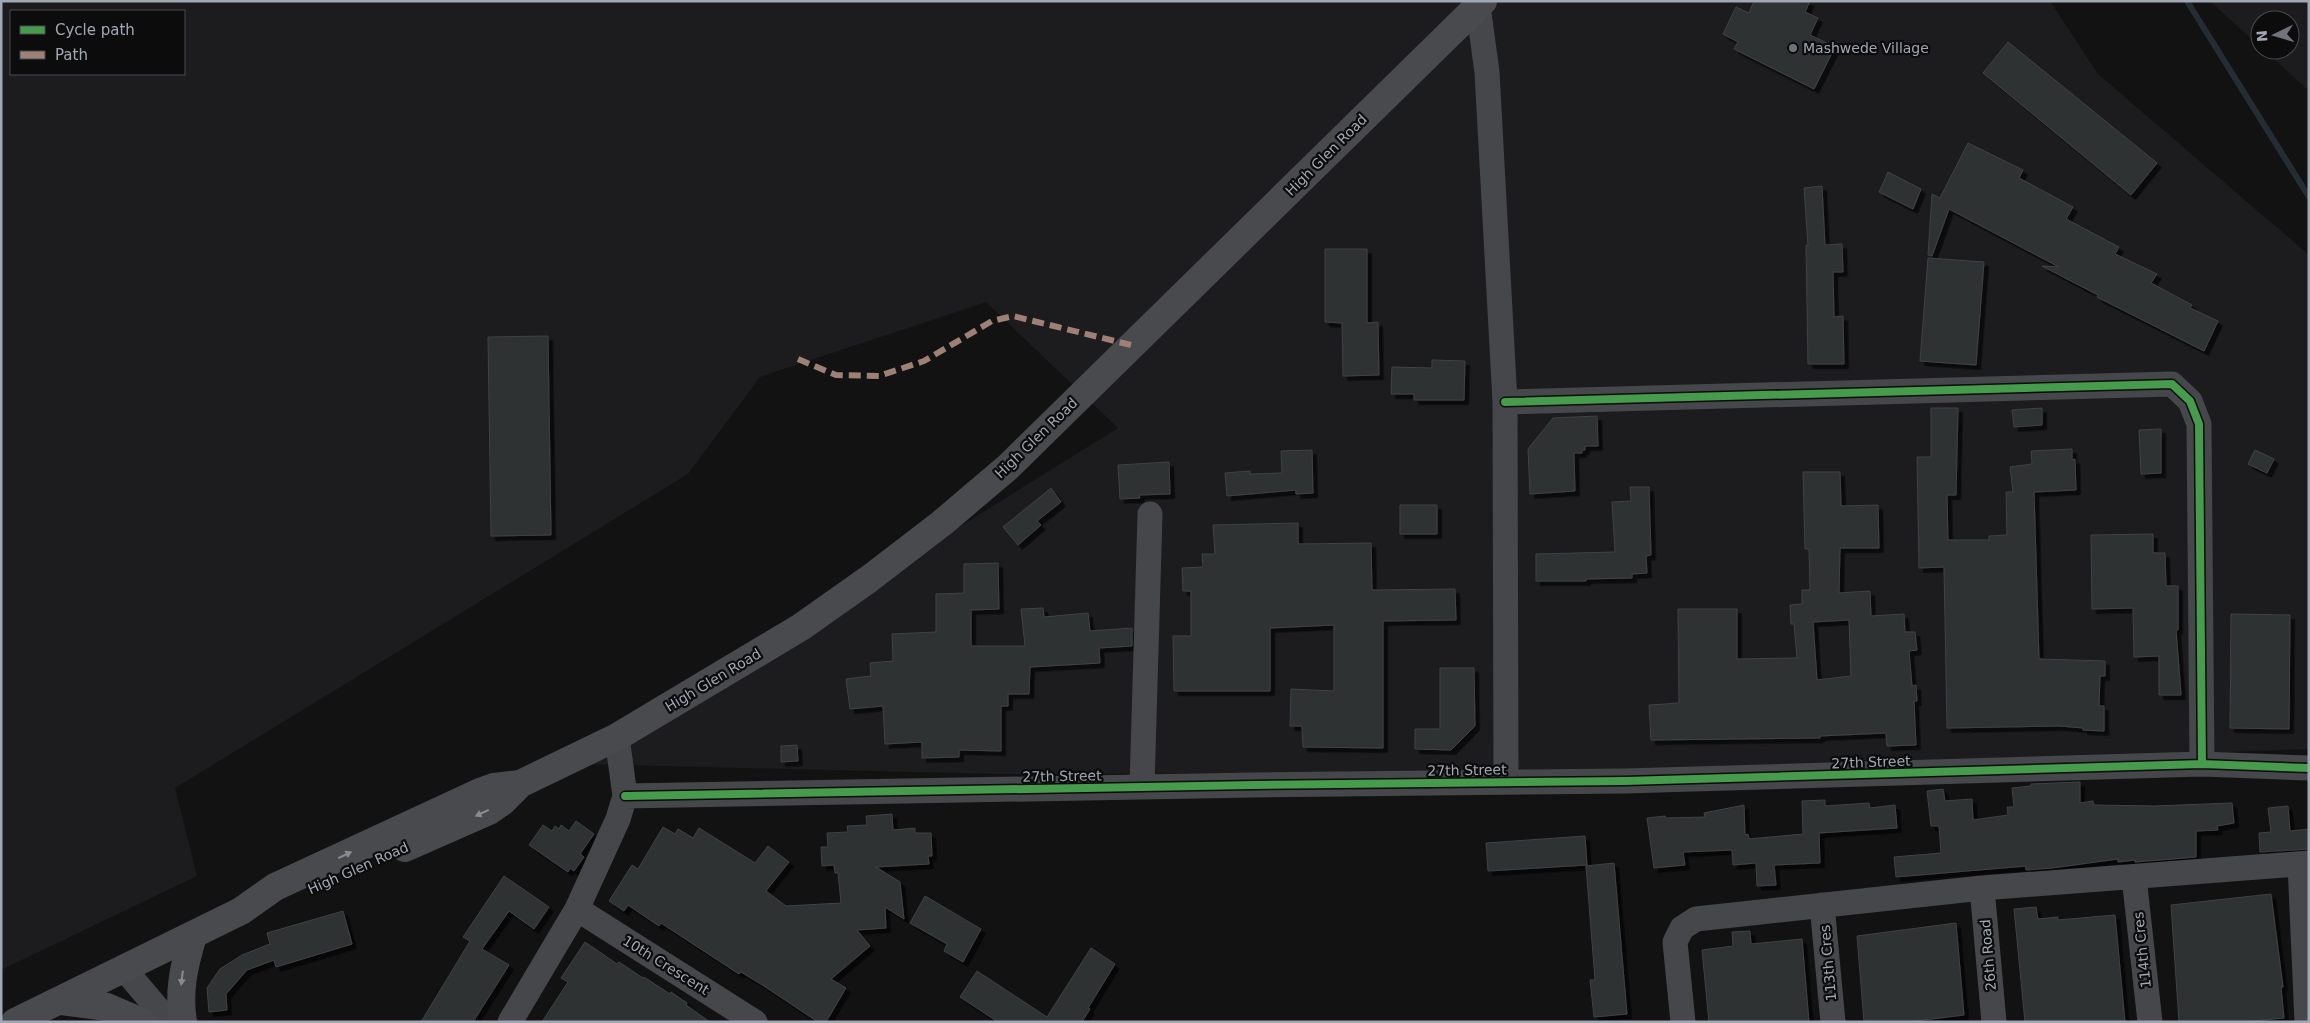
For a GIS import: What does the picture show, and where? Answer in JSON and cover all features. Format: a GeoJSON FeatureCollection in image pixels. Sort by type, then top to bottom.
{"type":"FeatureCollection","features":[{"type":"Feature","properties":{"kind":"main road","name":"High Glen Road"},"geometry":{"type":"LineString","coordinates":[[16,1022],[125,970],[241,911],[275,887],[480,792],[494,787],[520,784],[617,738],[808,622],[884,568],[1008,467],[1480,4]]}},
{"type":"Feature","properties":{"kind":"main road"},"geometry":{"type":"LineString","coordinates":[[183,1022],[181,1009],[182,976],[193,936]]}},
{"type":"Feature","properties":{"kind":"main road"},"geometry":{"type":"LineString","coordinates":[[61,1001],[107,1007],[142,1022]]}},
{"type":"Feature","properties":{"kind":"street"},"geometry":{"type":"LineString","coordinates":[[1480,4],[1487,72],[1505,402],[1506,782]]}},
{"type":"Feature","properties":{"kind":"street"},"geometry":{"type":"LineString","coordinates":[[1505,402],[2172,384],[2190,401],[2199,424],[2202,764]]}},
{"type":"Feature","properties":{"kind":"street"},"geometry":{"type":"LineString","coordinates":[[1142,787],[1150,514]]}},
{"type":"Feature","properties":{"kind":"street"},"geometry":{"type":"LineString","coordinates":[[510,1022],[577,909],[618,819],[625,796],[617,738]]}},
{"type":"Feature","properties":{"kind":"street","name":"27th Street"},"geometry":{"type":"LineString","coordinates":[[625,796],[1625,781],[2202,764],[2309,768]]}},
{"type":"Feature","properties":{"kind":"street"},"geometry":{"type":"LineString","coordinates":[[1683,1022],[1675,942],[1682,928],[1696,919],[1982,888],[2304,864],[2306,1022]]}},
{"type":"Feature","properties":{"kind":"street","name":"114th Cres"},"geometry":{"type":"LineString","coordinates":[[2134,877],[2150,1022]]}},
{"type":"Feature","properties":{"kind":"street","name":"26th Road"},"geometry":{"type":"LineString","coordinates":[[1982,888],[1994,1022]]}},
{"type":"Feature","properties":{"kind":"street","name":"113th Cres"},"geometry":{"type":"LineString","coordinates":[[1822,905],[1833,1022]]}},
{"type":"Feature","properties":{"kind":"street","name":"10th Crescent"},"geometry":{"type":"LineString","coordinates":[[577,909],[755,1022]]}},
{"type":"Feature","properties":{"kind":"street"},"geometry":{"type":"LineString","coordinates":[[125,970],[169,1022]]}},
{"type":"Feature","properties":{"kind":"shaded area"},"geometry":{"type":"Polygon","coordinates":[[[1,1],[2050,1],[2098,74],[2309,255],[2309,749],[1675,773],[998,774],[579,764],[1118,428],[986,302],[760,377],[688,474],[175,788],[197,876],[1,970],[1,1]]]}},
{"type":"Feature","properties":{"kind":"shaded area"},"geometry":{"type":"Polygon","coordinates":[[[2210,1],[2309,1],[2309,91],[2275,60],[2300,60],[2300,10],[2250,10],[2250,38],[2210,1]]]}},
{"type":"Feature","properties":{"kind":"building"},"geometry":{"type":"Polygon","coordinates":[[[1754,1],[1810,1],[1805,12],[1818,18],[1810,35],[1835,47],[1814,89],[1734,49],[1738,42],[1723,34],[1736,7],[1749,13],[1754,1]]]}},
{"type":"Feature","properties":{"kind":"building"},"geometry":{"type":"Polygon","coordinates":[[[2008,42],[2157,163],[2131,195],[1983,73],[2008,42]]]}},
{"type":"Feature","properties":{"kind":"building"},"geometry":{"type":"Polygon","coordinates":[[[1968,143],[2023,170],[2019,178],[2073,207],[2066,219],[2119,247],[2115,254],[2157,274],[2151,283],[2192,305],[2190,308],[2218,321],[2204,351],[2097,297],[2098,295],[2042,266],[2059,267],[1949,209],[1932,256],[1928,255],[1932,194],[1940,198],[1968,143]]]}},
{"type":"Feature","properties":{"kind":"building"},"geometry":{"type":"Polygon","coordinates":[[[1888,172],[1921,189],[1913,209],[1879,192],[1888,172]]]}},
{"type":"Feature","properties":{"kind":"building"},"geometry":{"type":"Polygon","coordinates":[[[1822,186],[1825,245],[1842,244],[1843,272],[1833,272],[1834,317],[1843,316],[1844,364],[1808,364],[1806,245],[1808,245],[1804,188],[1822,186]]]}},
{"type":"Feature","properties":{"kind":"building"},"geometry":{"type":"Polygon","coordinates":[[[1325,249],[1367,249],[1367,323],[1378,322],[1379,375],[1343,376],[1342,323],[1325,322],[1325,249]]]}},
{"type":"Feature","properties":{"kind":"building"},"geometry":{"type":"Polygon","coordinates":[[[1928,258],[1984,262],[1976,365],[1920,361],[1928,258]]]}},
{"type":"Feature","properties":{"kind":"building"},"geometry":{"type":"Polygon","coordinates":[[[548,336],[551,535],[491,536],[488,337],[548,336]]]}},
{"type":"Feature","properties":{"kind":"building"},"geometry":{"type":"Polygon","coordinates":[[[1432,360],[1465,361],[1464,400],[1414,400],[1414,394],[1391,394],[1392,367],[1432,368],[1432,360]]]}},
{"type":"Feature","properties":{"kind":"building"},"geometry":{"type":"Polygon","coordinates":[[[1931,408],[1958,408],[1956,495],[1947,495],[1948,540],[1989,540],[1989,536],[2007,535],[2006,492],[2013,492],[2010,467],[2032,464],[2031,451],[2072,449],[2072,460],[2075,459],[2076,490],[2034,492],[2039,659],[2105,661],[2105,676],[2100,676],[2099,706],[2104,706],[2104,731],[2059,726],[1947,728],[1944,567],[1919,568],[1917,457],[1931,457],[1931,408]]]}},
{"type":"Feature","properties":{"kind":"building"},"geometry":{"type":"Polygon","coordinates":[[[2042,408],[2042,425],[2014,427],[2012,410],[2042,408]]]}},
{"type":"Feature","properties":{"kind":"building"},"geometry":{"type":"Polygon","coordinates":[[[1597,416],[1598,446],[1585,446],[1585,450],[1582,450],[1582,453],[1574,453],[1575,491],[1530,494],[1528,449],[1553,418],[1597,416]]]}},
{"type":"Feature","properties":{"kind":"building"},"geometry":{"type":"Polygon","coordinates":[[[2161,429],[2161,473],[2141,474],[2139,430],[2161,429]]]}},
{"type":"Feature","properties":{"kind":"building"},"geometry":{"type":"Polygon","coordinates":[[[1312,450],[1313,493],[1296,494],[1296,490],[1227,496],[1225,473],[1250,471],[1250,474],[1282,473],[1281,451],[1312,450]]]}},
{"type":"Feature","properties":{"kind":"building"},"geometry":{"type":"Polygon","coordinates":[[[2255,450],[2274,459],[2267,473],[2248,464],[2255,450]]]}},
{"type":"Feature","properties":{"kind":"building"},"geometry":{"type":"Polygon","coordinates":[[[1169,462],[1170,494],[1139,495],[1140,498],[1120,499],[1118,465],[1169,462]]]}},
{"type":"Feature","properties":{"kind":"building"},"geometry":{"type":"Polygon","coordinates":[[[1803,472],[1840,472],[1841,506],[1878,505],[1879,548],[1840,548],[1839,593],[1870,591],[1871,616],[1904,614],[1905,632],[1915,632],[1917,650],[1909,651],[1912,686],[1916,685],[1917,701],[1914,701],[1916,745],[1887,746],[1886,733],[1820,736],[1820,738],[1651,740],[1649,705],[1679,703],[1678,609],[1737,609],[1737,659],[1797,658],[1790,605],[1802,604],[1802,590],[1810,590],[1809,549],[1805,549],[1803,472]],[[1849,620],[1813,622],[1817,680],[1851,676],[1849,620]]]}},
{"type":"Feature","properties":{"kind":"building"},"geometry":{"type":"Polygon","coordinates":[[[1630,487],[1649,487],[1651,555],[1646,556],[1647,573],[1632,574],[1632,578],[1586,579],[1586,581],[1536,581],[1536,554],[1615,552],[1612,502],[1631,501],[1630,487]]]}},
{"type":"Feature","properties":{"kind":"building"},"geometry":{"type":"Polygon","coordinates":[[[1051,488],[1061,502],[1037,521],[1041,525],[1018,545],[1003,527],[1051,488]]]}},
{"type":"Feature","properties":{"kind":"building"},"geometry":{"type":"Polygon","coordinates":[[[1400,505],[1437,505],[1437,534],[1400,534],[1400,505]]]}},
{"type":"Feature","properties":{"kind":"building"},"geometry":{"type":"Polygon","coordinates":[[[1298,523],[1298,544],[1371,543],[1372,590],[1455,589],[1456,620],[1383,621],[1383,748],[1303,747],[1302,726],[1290,726],[1291,689],[1334,691],[1334,625],[1270,628],[1270,691],[1174,691],[1173,636],[1191,636],[1191,591],[1183,591],[1182,568],[1203,567],[1202,554],[1215,554],[1213,525],[1298,523]]]}},
{"type":"Feature","properties":{"kind":"building"},"geometry":{"type":"Polygon","coordinates":[[[2153,534],[2153,553],[2165,553],[2166,586],[2178,586],[2178,630],[2176,630],[2181,695],[2159,695],[2159,656],[2134,657],[2133,608],[2092,609],[2091,535],[2153,534]]]}},
{"type":"Feature","properties":{"kind":"building"},"geometry":{"type":"Polygon","coordinates":[[[998,563],[999,609],[971,610],[971,646],[1025,646],[1021,609],[1043,608],[1044,617],[1088,613],[1090,631],[1132,628],[1132,646],[1099,648],[1100,663],[1030,667],[1029,694],[1008,694],[1008,706],[1001,706],[1001,751],[959,750],[959,757],[922,758],[922,742],[885,744],[883,706],[850,709],[846,679],[871,676],[870,663],[893,661],[892,634],[936,632],[936,594],[964,593],[964,564],[998,563]]]}},
{"type":"Feature","properties":{"kind":"building"},"geometry":{"type":"Polygon","coordinates":[[[2231,614],[2290,615],[2289,729],[2230,728],[2231,614]]]}},
{"type":"Feature","properties":{"kind":"building"},"geometry":{"type":"Polygon","coordinates":[[[1440,668],[1474,668],[1475,726],[1451,750],[1415,749],[1415,729],[1440,729],[1440,668]]]}},
{"type":"Feature","properties":{"kind":"building"},"geometry":{"type":"Polygon","coordinates":[[[797,745],[798,761],[781,762],[781,746],[797,745]]]}},
{"type":"Feature","properties":{"kind":"building"},"geometry":{"type":"Polygon","coordinates":[[[2080,782],[2080,803],[2093,801],[2094,805],[2154,806],[2232,803],[2234,823],[2217,826],[2218,830],[2196,831],[2196,857],[2135,862],[2135,860],[2118,862],[2118,859],[2052,868],[2026,870],[2026,866],[1896,877],[1894,857],[1941,853],[1939,826],[1931,826],[1927,791],[1943,789],[1945,801],[1972,799],[1973,820],[2008,815],[2007,807],[2014,807],[2012,788],[2031,786],[2031,784],[2080,782]]]}},
{"type":"Feature","properties":{"kind":"building"},"geometry":{"type":"Polygon","coordinates":[[[1825,800],[1825,806],[1869,803],[1870,808],[1895,805],[1897,828],[1819,833],[1820,863],[1774,865],[1776,885],[1757,886],[1756,863],[1733,865],[1732,850],[1683,852],[1685,865],[1654,868],[1647,818],[1665,816],[1666,818],[1705,817],[1704,813],[1744,805],[1745,835],[1748,834],[1749,839],[1803,834],[1802,801],[1825,800]]]}},
{"type":"Feature","properties":{"kind":"building"},"geometry":{"type":"Polygon","coordinates":[[[2288,806],[2290,831],[2309,829],[2309,849],[2260,852],[2259,833],[2271,832],[2268,808],[2288,806]]]}},
{"type":"Feature","properties":{"kind":"building"},"geometry":{"type":"Polygon","coordinates":[[[892,814],[893,830],[915,828],[915,833],[931,833],[932,856],[928,856],[929,864],[876,867],[900,882],[904,919],[885,907],[886,928],[857,930],[870,946],[831,979],[846,988],[826,1022],[818,1022],[764,986],[741,972],[739,974],[661,923],[659,926],[628,905],[624,911],[609,901],[632,865],[638,869],[663,827],[675,834],[678,829],[693,838],[699,828],[755,863],[768,846],[789,862],[766,891],[786,906],[841,903],[838,873],[835,873],[834,865],[822,866],[821,847],[828,847],[827,833],[848,832],[847,826],[867,825],[866,816],[892,814]]]}},
{"type":"Feature","properties":{"kind":"building"},"geometry":{"type":"Polygon","coordinates":[[[576,821],[594,834],[580,854],[584,857],[574,871],[570,868],[568,872],[529,845],[543,825],[552,831],[555,826],[559,829],[561,825],[569,831],[576,821]]]}},
{"type":"Feature","properties":{"kind":"building"},"geometry":{"type":"Polygon","coordinates":[[[1585,836],[1587,865],[1488,871],[1486,843],[1585,836]]]}},
{"type":"Feature","properties":{"kind":"building"},"geometry":{"type":"Polygon","coordinates":[[[1614,863],[1627,1014],[1594,1017],[1590,980],[1595,980],[1586,866],[1614,863]]]}},
{"type":"Feature","properties":{"kind":"building"},"geometry":{"type":"Polygon","coordinates":[[[504,876],[549,907],[534,929],[509,911],[482,949],[509,965],[473,1022],[421,1022],[470,941],[463,937],[504,876]]]}},
{"type":"Feature","properties":{"kind":"building"},"geometry":{"type":"Polygon","coordinates":[[[2271,894],[2283,987],[2281,987],[2284,1018],[2242,1022],[2179,1022],[2171,905],[2271,894]]]}},
{"type":"Feature","properties":{"kind":"building"},"geometry":{"type":"Polygon","coordinates":[[[925,896],[981,929],[963,962],[944,951],[947,944],[910,923],[925,896]]]}},
{"type":"Feature","properties":{"kind":"building"},"geometry":{"type":"Polygon","coordinates":[[[2036,907],[2038,919],[2058,917],[2058,920],[2115,915],[2125,1022],[2025,1022],[2014,909],[2036,907]]]}},
{"type":"Feature","properties":{"kind":"building"},"geometry":{"type":"Polygon","coordinates":[[[343,911],[352,944],[276,967],[274,960],[247,970],[226,994],[227,1010],[209,1012],[207,988],[220,969],[242,955],[270,944],[267,933],[343,911]]]}},
{"type":"Feature","properties":{"kind":"building"},"geometry":{"type":"Polygon","coordinates":[[[1956,923],[1964,1015],[1907,1022],[1864,1022],[1857,936],[1956,923]]]}},
{"type":"Feature","properties":{"kind":"building"},"geometry":{"type":"Polygon","coordinates":[[[1750,931],[1751,944],[1802,939],[1809,1022],[1709,1022],[1702,950],[1733,946],[1732,932],[1750,931]]]}},
{"type":"Feature","properties":{"kind":"building"},"geometry":{"type":"Polygon","coordinates":[[[585,942],[617,964],[619,962],[670,994],[671,992],[710,1022],[542,1022],[568,982],[561,978],[585,942]]]}},
{"type":"Feature","properties":{"kind":"building"},"geometry":{"type":"Polygon","coordinates":[[[1091,948],[1115,964],[1088,1008],[1090,1009],[1082,1022],[998,1022],[960,997],[977,971],[1047,1017],[1091,948]]]}},
{"type":"Feature","properties":{"kind":"waterway"},"geometry":{"type":"LineString","coordinates":[[2187,1],[2309,197]]}},
{"type":"Feature","properties":{"kind":"marked path"},"geometry":{"type":"LineString","coordinates":[[798,359],[836,375],[879,376],[924,361],[992,321],[1013,316],[1131,345]]}},
{"type":"Feature","properties":{"kind":"cycle path"},"geometry":{"type":"LineString","coordinates":[[1505,402],[2172,384],[2190,401],[2199,424],[2202,764]]}},
{"type":"Feature","properties":{"kind":"cycle path"},"geometry":{"type":"LineString","coordinates":[[625,796],[1253,785],[1625,781],[2202,764],[2309,768]]}},
{"type":"Feature","properties":{"kind":"place","name":"Mashwede Village"},"geometry":{"type":"Point","coordinates":[1793,48]}}]}
